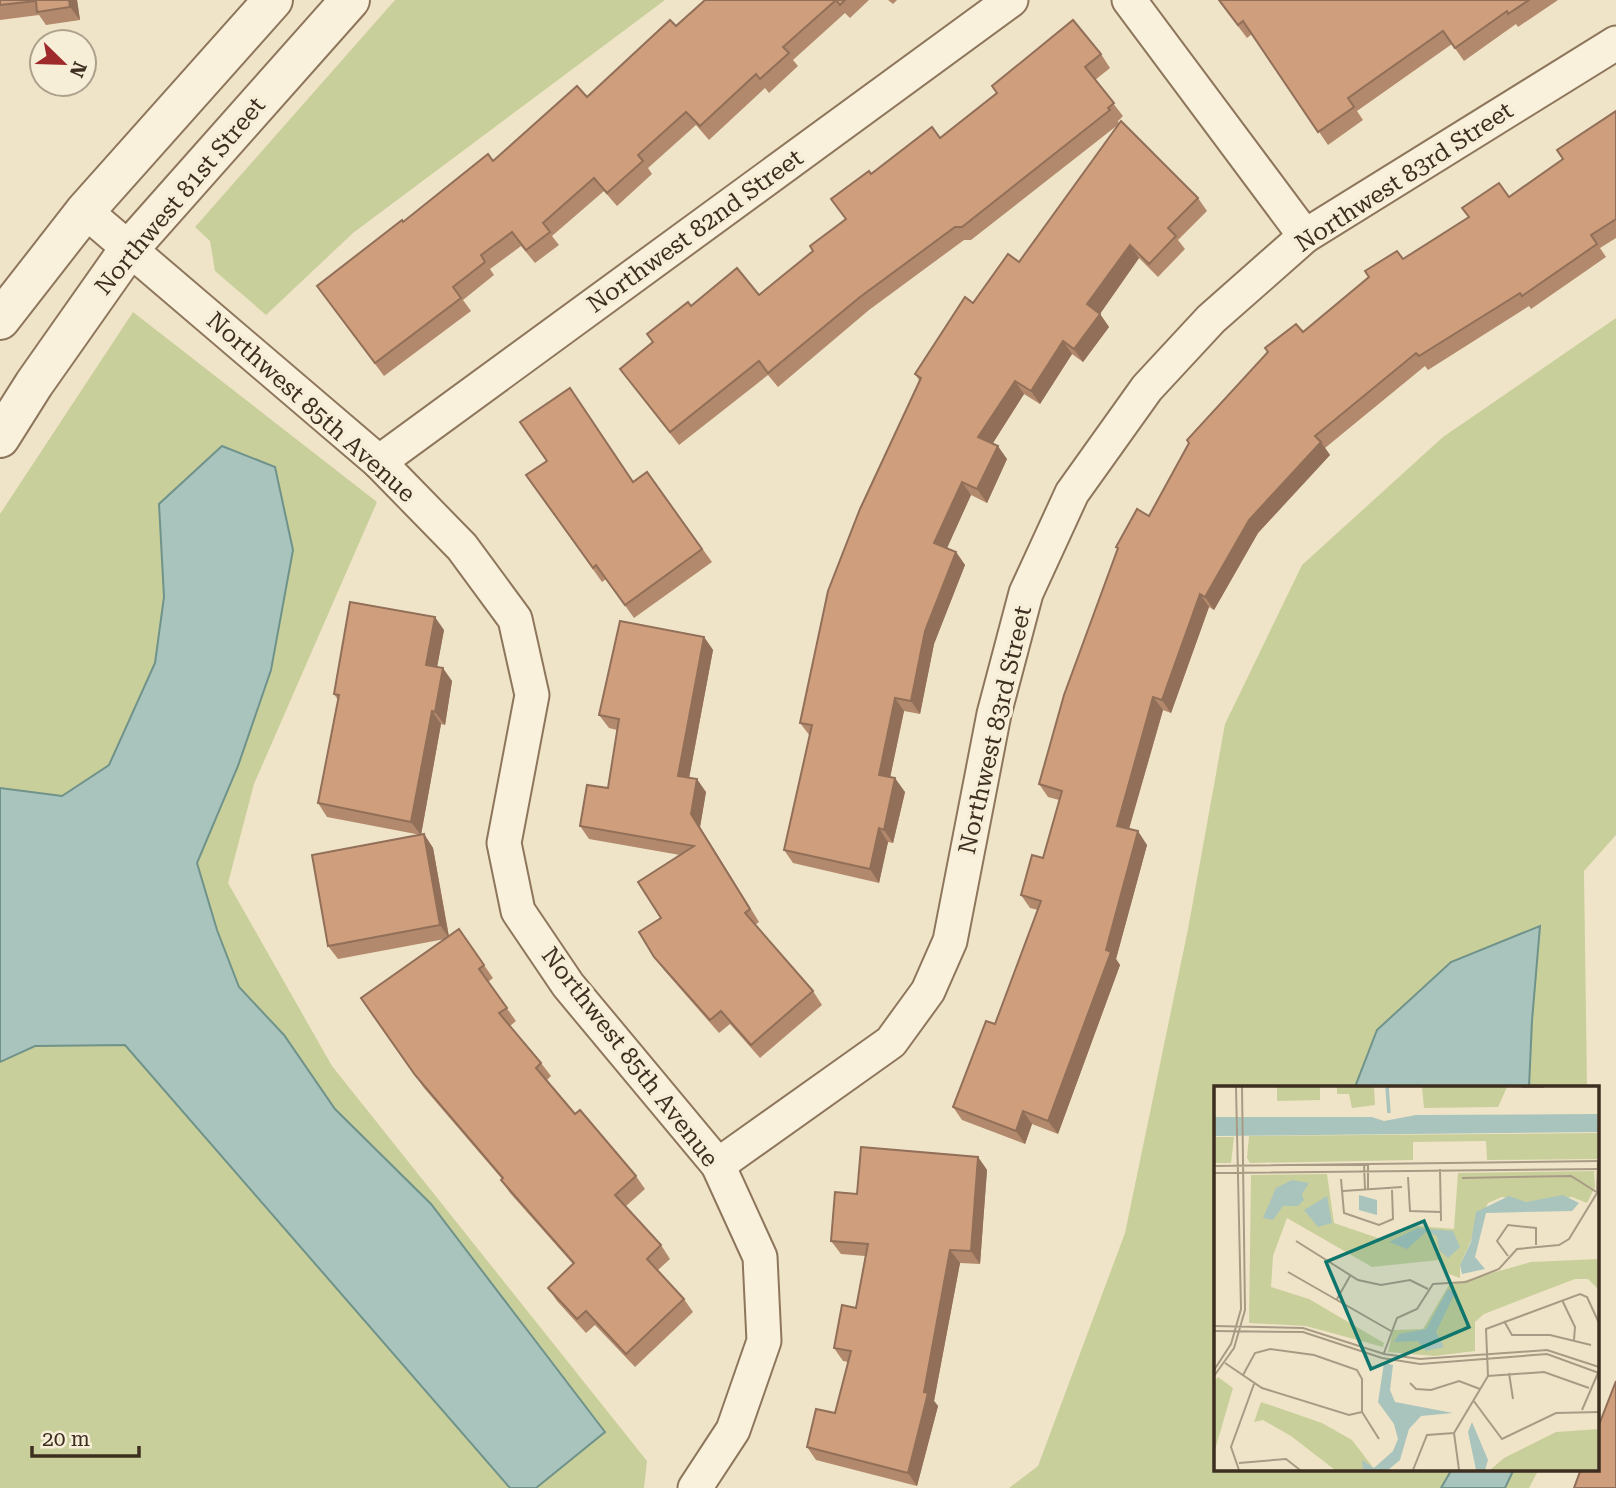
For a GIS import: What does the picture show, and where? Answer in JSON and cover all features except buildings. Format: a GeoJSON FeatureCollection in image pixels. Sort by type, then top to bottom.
{"type":"FeatureCollection","features":[{"type":"Feature","properties":{"kind":"street"},"geometry":{"type":"LineString","coordinates":[[0,320],[85,211],[273,0]]}},
{"type":"Feature","properties":{"kind":"street","name":"Northwest 81st Street"},"geometry":{"type":"LineString","coordinates":[[0,438],[34,384],[129,249],[350,0]]}},
{"type":"Feature","properties":{"kind":"street","name":"Northwest 82nd Street"},"geometry":{"type":"LineString","coordinates":[[379,462],[1011,0]]}},
{"type":"Feature","properties":{"kind":"street"},"geometry":{"type":"LineString","coordinates":[[1129,0],[1305,236]]}},
{"type":"Feature","properties":{"kind":"street","name":"Northwest 83rd Street"},"geometry":{"type":"LineString","coordinates":[[718,1165],[891,1042],[928,991],[950,941],[994,714],[1026,593],[1072,493],[1147,388],[1211,318],[1305,236],[1616,43]]}},
{"type":"Feature","properties":{"kind":"street","name":"Northwest 85th Avenue"},"geometry":{"type":"LineString","coordinates":[[85,211],[379,462],[462,547],[515,619],[532,695],[504,843],[518,911],[568,985],[718,1165],[760,1257],[764,1341],[733,1430],[695,1488]]}},
{"type":"Feature","properties":{"kind":"green space"},"geometry":{"type":"Polygon","coordinates":[[[395,0],[665,0],[353,233],[266,315],[215,271],[210,241],[195,227],[395,0]]]}},
{"type":"Feature","properties":{"kind":"green space"},"geometry":{"type":"Polygon","coordinates":[[[133,312],[377,502],[254,784],[228,883],[332,1066],[647,1461],[644,1488],[0,1488],[0,514],[133,312]]]}},
{"type":"Feature","properties":{"kind":"green space"},"geometry":{"type":"Polygon","coordinates":[[[1616,318],[1616,835],[1584,871],[1587,1086],[1214,1086],[1214,1470],[1538,1470],[1529,1488],[1009,1488],[1038,1466],[1125,1233],[1188,929],[1225,724],[1302,565],[1443,437],[1616,318]]]}},
{"type":"Feature","properties":{"kind":"water"},"geometry":{"type":"Polygon","coordinates":[[[222,446],[275,467],[293,550],[271,670],[238,766],[197,863],[217,930],[239,987],[284,1035],[335,1109],[431,1204],[605,1432],[536,1488],[510,1488],[125,1045],[35,1046],[0,1062],[0,788],[62,796],[109,765],[155,663],[164,597],[159,504],[222,446]]]}},
{"type":"Feature","properties":{"kind":"water"},"geometry":{"type":"Polygon","coordinates":[[[1540,926],[1529,1086],[1355,1086],[1377,1030],[1451,962],[1540,926]]]}},
{"type":"Feature","properties":{"kind":"water"},"geometry":{"type":"Polygon","coordinates":[[[1451,1470],[1514,1470],[1505,1488],[1441,1488],[1451,1470]]]}}]}
